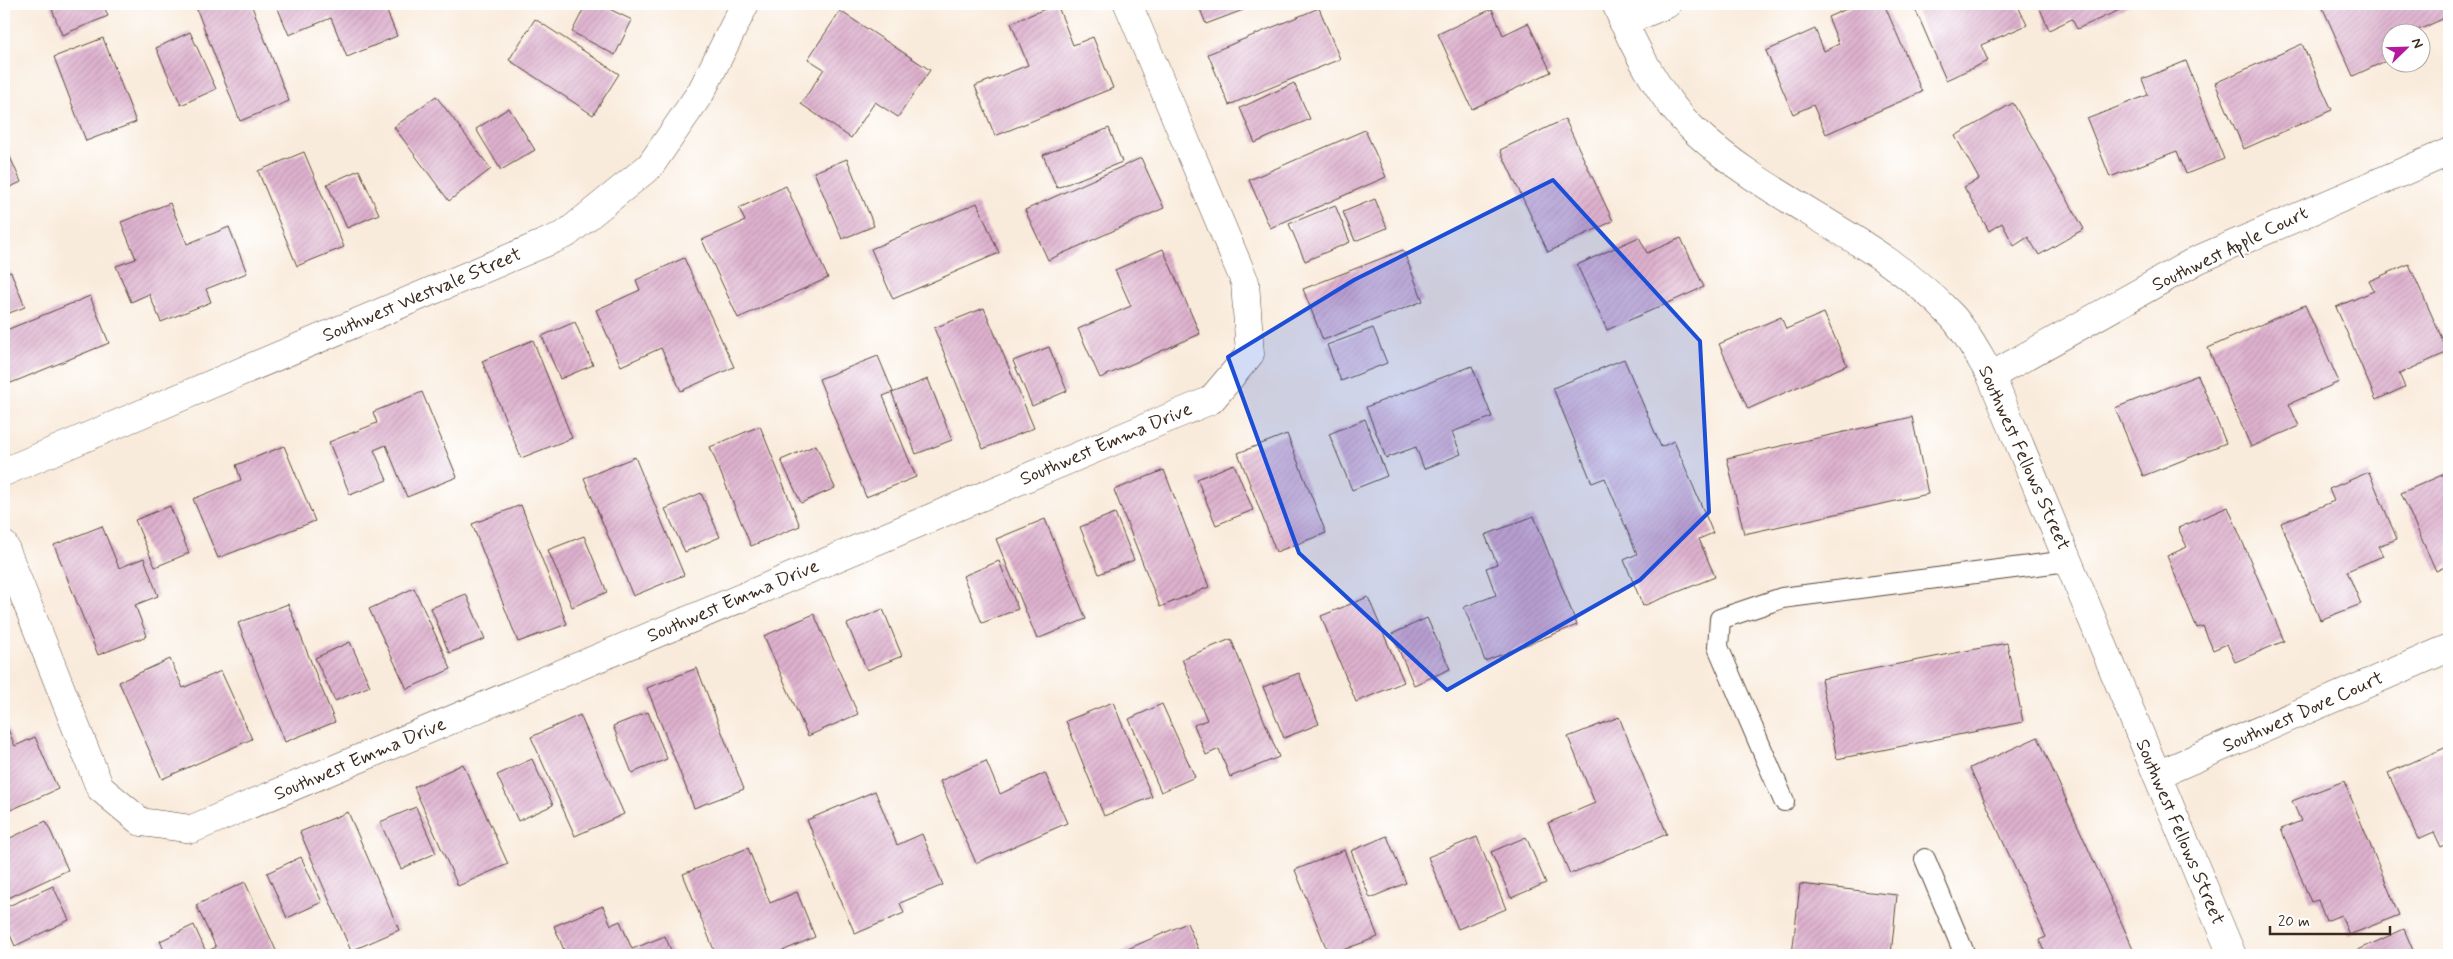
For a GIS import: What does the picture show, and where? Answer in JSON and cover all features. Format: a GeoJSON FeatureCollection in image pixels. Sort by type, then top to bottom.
{"type":"FeatureCollection","features":[{"type":"Feature","properties":{"kind":"street","name":"Southwest Westvale Street"},"geometry":{"type":"LineString","coordinates":[[4,472],[566,234],[650,166],[701,92],[745,4]]}},
{"type":"Feature","properties":{"kind":"street","name":"Southwest Emma Drive"},"geometry":{"type":"LineString","coordinates":[[4,545],[100,788],[141,822],[192,829],[1211,400],[1250,354],[1245,282],[1128,4]]}},
{"type":"Feature","properties":{"kind":"street"},"geometry":{"type":"LineString","coordinates":[[1619,13],[1667,4]]}},
{"type":"Feature","properties":{"kind":"street","name":"Southwest Fellows Street"},"geometry":{"type":"LineString","coordinates":[[1619,13],[1664,94],[1693,130],[1727,159],[1896,267],[1953,316],[1991,376],[2232,955]]}},
{"type":"Feature","properties":{"kind":"street","name":"Southwest Apple Court"},"geometry":{"type":"LineString","coordinates":[[1991,376],[2197,260],[2449,152]]}},
{"type":"Feature","properties":{"kind":"street","name":"Southwest Dove Court"},"geometry":{"type":"LineString","coordinates":[[2157,775],[2449,648]]}},
{"type":"Feature","properties":{"kind":"lane"},"geometry":{"type":"LineString","coordinates":[[1784,801],[1718,647],[1720,619],[1782,598],[2068,561]]}},
{"type":"Feature","properties":{"kind":"lane"},"geometry":{"type":"LineString","coordinates":[[1925,859],[1965,955]]}},
{"type":"Feature","properties":{"kind":"highlighted area"},"geometry":{"type":"Polygon","coordinates":[[[1553,180],[1700,341],[1709,512],[1640,580],[1447,690],[1299,553],[1228,357],[1354,280],[1553,180]]]}},
{"type":"Feature","properties":{"kind":"building"},"geometry":{"type":"Polygon","coordinates":[[[50,4],[103,4],[108,16],[62,35],[50,4]]]}},
{"type":"Feature","properties":{"kind":"building"},"geometry":{"type":"Polygon","coordinates":[[[251,4],[289,101],[240,121],[195,5],[251,4]]]}},
{"type":"Feature","properties":{"kind":"building"},"geometry":{"type":"Polygon","coordinates":[[[276,4],[384,4],[397,36],[347,57],[331,18],[289,35],[276,4]]]}},
{"type":"Feature","properties":{"kind":"building"},"geometry":{"type":"Polygon","coordinates":[[[586,4],[599,4],[632,20],[615,55],[572,32],[586,4]]]}},
{"type":"Feature","properties":{"kind":"building"},"geometry":{"type":"Polygon","coordinates":[[[1057,4],[1073,45],[1093,37],[1113,88],[995,136],[975,86],[1028,65],[1011,23],[1057,4]]]}},
{"type":"Feature","properties":{"kind":"building"},"geometry":{"type":"Polygon","coordinates":[[[1198,4],[1250,4],[1251,7],[1206,24],[1198,4]]]}},
{"type":"Feature","properties":{"kind":"building"},"geometry":{"type":"Polygon","coordinates":[[[1858,4],[1884,4],[1922,92],[1826,134],[1813,105],[1793,114],[1766,51],[1815,29],[1824,51],[1839,44],[1828,17],[1858,4]]]}},
{"type":"Feature","properties":{"kind":"building"},"geometry":{"type":"Polygon","coordinates":[[[1913,4],[2017,4],[2027,25],[1981,45],[1988,61],[1946,80],[1913,4]]]}},
{"type":"Feature","properties":{"kind":"building"},"geometry":{"type":"Polygon","coordinates":[[[2038,4],[2133,4],[2077,29],[2072,19],[2049,30],[2038,4]]]}},
{"type":"Feature","properties":{"kind":"building"},"geometry":{"type":"Polygon","coordinates":[[[2321,4],[2449,4],[2449,16],[2430,25],[2430,22],[2380,22],[2380,64],[2353,76],[2321,4]]]}},
{"type":"Feature","properties":{"kind":"building"},"geometry":{"type":"Polygon","coordinates":[[[1319,8],[1340,59],[1229,105],[1208,54],[1319,8]]]}},
{"type":"Feature","properties":{"kind":"building"},"geometry":{"type":"Polygon","coordinates":[[[1492,9],[1503,35],[1528,23],[1551,72],[1472,109],[1438,34],[1492,9]]]}},
{"type":"Feature","properties":{"kind":"building"},"geometry":{"type":"Polygon","coordinates":[[[840,11],[930,70],[898,117],[875,102],[851,138],[801,104],[824,69],[808,59],[840,11]]]}},
{"type":"Feature","properties":{"kind":"building"},"geometry":{"type":"Polygon","coordinates":[[[535,19],[619,74],[593,115],[509,60],[535,19]]]}},
{"type":"Feature","properties":{"kind":"building"},"geometry":{"type":"Polygon","coordinates":[[[190,32],[216,89],[181,105],[156,48],[190,32]]]}},
{"type":"Feature","properties":{"kind":"building"},"geometry":{"type":"Polygon","coordinates":[[[103,38],[136,122],[86,141],[54,57],[103,38]]]}},
{"type":"Feature","properties":{"kind":"building"},"geometry":{"type":"Polygon","coordinates":[[[2302,44],[2332,110],[2244,149],[2215,83],[2302,44]]]}},
{"type":"Feature","properties":{"kind":"building"},"geometry":{"type":"Polygon","coordinates":[[[2186,61],[2224,159],[2186,174],[2177,151],[2110,177],[2087,119],[2148,95],[2142,79],[2186,61]]]}},
{"type":"Feature","properties":{"kind":"building"},"geometry":{"type":"Polygon","coordinates":[[[1294,83],[1310,119],[1255,143],[1240,108],[1294,83]]]}},
{"type":"Feature","properties":{"kind":"building"},"geometry":{"type":"Polygon","coordinates":[[[436,96],[491,169],[449,201],[394,127],[436,96]]]}},
{"type":"Feature","properties":{"kind":"building"},"geometry":{"type":"Polygon","coordinates":[[[2013,103],[2084,229],[2039,255],[2028,237],[2014,246],[2002,223],[1989,231],[1964,187],[1979,179],[1955,136],[2013,103]]]}},
{"type":"Feature","properties":{"kind":"building"},"geometry":{"type":"Polygon","coordinates":[[[509,108],[535,150],[501,170],[476,129],[509,108]]]}},
{"type":"Feature","properties":{"kind":"building"},"geometry":{"type":"Polygon","coordinates":[[[1565,119],[1613,221],[1548,252],[1500,150],[1565,119]]]}},
{"type":"Feature","properties":{"kind":"building"},"geometry":{"type":"Polygon","coordinates":[[[1109,128],[1122,162],[1057,188],[1043,155],[1109,128]]]}},
{"type":"Feature","properties":{"kind":"building"},"geometry":{"type":"Polygon","coordinates":[[[1365,130],[1386,177],[1270,228],[1249,180],[1365,130]]]}},
{"type":"Feature","properties":{"kind":"building"},"geometry":{"type":"Polygon","coordinates":[[[4,143],[21,182],[4,190],[4,143]]]}},
{"type":"Feature","properties":{"kind":"building"},"geometry":{"type":"Polygon","coordinates":[[[304,152],[344,247],[297,266],[258,171],[304,152]]]}},
{"type":"Feature","properties":{"kind":"building"},"geometry":{"type":"Polygon","coordinates":[[[1141,158],[1164,208],[1048,260],[1025,210],[1141,158]]]}},
{"type":"Feature","properties":{"kind":"building"},"geometry":{"type":"Polygon","coordinates":[[[847,159],[874,226],[842,239],[814,172],[847,159]]]}},
{"type":"Feature","properties":{"kind":"building"},"geometry":{"type":"Polygon","coordinates":[[[359,170],[379,214],[347,228],[327,184],[359,170]]]}},
{"type":"Feature","properties":{"kind":"building"},"geometry":{"type":"Polygon","coordinates":[[[786,186],[828,278],[738,318],[702,240],[745,221],[739,208],[786,186]]]}},
{"type":"Feature","properties":{"kind":"building"},"geometry":{"type":"Polygon","coordinates":[[[1375,199],[1387,228],[1355,241],[1343,212],[1375,199]]]}},
{"type":"Feature","properties":{"kind":"building"},"geometry":{"type":"Polygon","coordinates":[[[170,203],[187,244],[229,227],[247,273],[206,289],[211,302],[161,322],[149,294],[131,302],[116,266],[136,259],[121,222],[170,203]]]}},
{"type":"Feature","properties":{"kind":"building"},"geometry":{"type":"Polygon","coordinates":[[[977,203],[999,253],[893,299],[871,249],[977,203]]]}},
{"type":"Feature","properties":{"kind":"building"},"geometry":{"type":"Polygon","coordinates":[[[1335,205],[1350,242],[1305,261],[1289,224],[1335,205]]]}},
{"type":"Feature","properties":{"kind":"building"},"geometry":{"type":"Polygon","coordinates":[[[1639,237],[1647,253],[1681,238],[1704,287],[1607,330],[1577,265],[1639,237]]]}},
{"type":"Feature","properties":{"kind":"building"},"geometry":{"type":"Polygon","coordinates":[[[1163,249],[1200,334],[1100,378],[1078,329],[1131,306],[1115,270],[1163,249]]]}},
{"type":"Feature","properties":{"kind":"building"},"geometry":{"type":"Polygon","coordinates":[[[1403,250],[1423,301],[1323,340],[1303,289],[1403,250]]]}},
{"type":"Feature","properties":{"kind":"building"},"geometry":{"type":"Polygon","coordinates":[[[684,258],[734,367],[681,391],[661,348],[621,366],[596,310],[640,290],[636,280],[684,258]]]}},
{"type":"Feature","properties":{"kind":"building"},"geometry":{"type":"Polygon","coordinates":[[[2409,264],[2448,352],[2399,374],[2405,387],[2376,400],[2336,307],[2374,291],[2369,281],[2409,264]]]}},
{"type":"Feature","properties":{"kind":"building"},"geometry":{"type":"Polygon","coordinates":[[[11,272],[25,307],[4,315],[4,274],[11,272]]]}},
{"type":"Feature","properties":{"kind":"building"},"geometry":{"type":"Polygon","coordinates":[[[90,296],[109,343],[11,383],[4,365],[4,331],[90,296]]]}},
{"type":"Feature","properties":{"kind":"building"},"geometry":{"type":"Polygon","coordinates":[[[2305,305],[2339,382],[2289,404],[2299,426],[2251,447],[2208,348],[2305,305]]]}},
{"type":"Feature","properties":{"kind":"building"},"geometry":{"type":"Polygon","coordinates":[[[984,308],[1034,428],[983,449],[934,328],[984,308]]]}},
{"type":"Feature","properties":{"kind":"building"},"geometry":{"type":"Polygon","coordinates":[[[1824,313],[1847,365],[1748,409],[1719,344],[1781,317],[1786,329],[1824,313]]]}},
{"type":"Feature","properties":{"kind":"building"},"geometry":{"type":"Polygon","coordinates":[[[575,322],[593,365],[560,379],[542,336],[575,322]]]}},
{"type":"Feature","properties":{"kind":"building"},"geometry":{"type":"Polygon","coordinates":[[[1373,328],[1387,363],[1341,381],[1327,345],[1373,328]]]}},
{"type":"Feature","properties":{"kind":"building"},"geometry":{"type":"Polygon","coordinates":[[[533,340],[572,438],[521,458],[482,361],[533,340]]]}},
{"type":"Feature","properties":{"kind":"building"},"geometry":{"type":"Polygon","coordinates":[[[1049,347],[1067,391],[1032,406],[1013,361],[1049,347]]]}},
{"type":"Feature","properties":{"kind":"building"},"geometry":{"type":"Polygon","coordinates":[[[878,356],[893,392],[883,396],[916,477],[866,497],[819,379],[878,356]]]}},
{"type":"Feature","properties":{"kind":"building"},"geometry":{"type":"Polygon","coordinates":[[[1624,359],[1661,447],[1674,441],[1713,533],[1699,539],[1715,577],[1643,606],[1624,560],[1637,554],[1605,478],[1592,483],[1553,388],[1624,359]]]}},
{"type":"Feature","properties":{"kind":"building"},"geometry":{"type":"Polygon","coordinates":[[[1472,366],[1492,417],[1452,432],[1461,454],[1424,469],[1416,447],[1386,458],[1366,407],[1472,366]]]}},
{"type":"Feature","properties":{"kind":"building"},"geometry":{"type":"Polygon","coordinates":[[[2198,375],[2226,443],[2143,476],[2115,408],[2198,375]]]}},
{"type":"Feature","properties":{"kind":"building"},"geometry":{"type":"Polygon","coordinates":[[[928,379],[952,440],[916,454],[892,393],[928,379]]]}},
{"type":"Feature","properties":{"kind":"building"},"geometry":{"type":"Polygon","coordinates":[[[422,392],[457,477],[407,497],[386,445],[374,450],[387,480],[350,495],[329,442],[377,423],[373,412],[422,392]]]}},
{"type":"Feature","properties":{"kind":"building"},"geometry":{"type":"Polygon","coordinates":[[[1912,417],[1928,494],[1744,534],[1727,458],[1912,417]]]}},
{"type":"Feature","properties":{"kind":"building"},"geometry":{"type":"Polygon","coordinates":[[[1365,419],[1387,476],[1352,490],[1329,434],[1365,419]]]}},
{"type":"Feature","properties":{"kind":"building"},"geometry":{"type":"Polygon","coordinates":[[[760,426],[800,526],[751,546],[710,447],[760,426]]]}},
{"type":"Feature","properties":{"kind":"building"},"geometry":{"type":"Polygon","coordinates":[[[1287,434],[1326,533],[1276,552],[1238,453],[1287,434]]]}},
{"type":"Feature","properties":{"kind":"building"},"geometry":{"type":"Polygon","coordinates":[[[816,445],[835,488],[801,503],[781,460],[816,445]]]}},
{"type":"Feature","properties":{"kind":"building"},"geometry":{"type":"Polygon","coordinates":[[[284,446],[315,521],[218,558],[193,499],[241,480],[236,465],[284,446]]]}},
{"type":"Feature","properties":{"kind":"building"},"geometry":{"type":"Polygon","coordinates":[[[635,457],[684,575],[633,596],[584,478],[635,457]]]}},
{"type":"Feature","properties":{"kind":"building"},"geometry":{"type":"Polygon","coordinates":[[[1234,464],[1253,510],[1216,525],[1197,479],[1234,464]]]}},
{"type":"Feature","properties":{"kind":"building"},"geometry":{"type":"Polygon","coordinates":[[[1164,470],[1209,587],[1160,607],[1114,490],[1164,470]]]}},
{"type":"Feature","properties":{"kind":"building"},"geometry":{"type":"Polygon","coordinates":[[[2369,472],[2397,539],[2378,546],[2383,556],[2347,571],[2361,604],[2320,620],[2281,523],[2334,501],[2329,489],[2369,472]]]}},
{"type":"Feature","properties":{"kind":"building"},"geometry":{"type":"Polygon","coordinates":[[[2449,472],[2449,565],[2436,571],[2401,493],[2449,472]]]}},
{"type":"Feature","properties":{"kind":"building"},"geometry":{"type":"Polygon","coordinates":[[[701,493],[720,537],[685,552],[665,509],[701,493]]]}},
{"type":"Feature","properties":{"kind":"building"},"geometry":{"type":"Polygon","coordinates":[[[521,505],[567,624],[518,642],[472,524],[521,505]]]}},
{"type":"Feature","properties":{"kind":"building"},"geometry":{"type":"Polygon","coordinates":[[[170,506],[189,553],[155,567],[135,520],[170,506]]]}},
{"type":"Feature","properties":{"kind":"building"},"geometry":{"type":"Polygon","coordinates":[[[2228,507],[2284,641],[2235,662],[2227,644],[2213,650],[2203,626],[2197,628],[2167,556],[2187,547],[2178,528],[2228,507]]]}},
{"type":"Feature","properties":{"kind":"building"},"geometry":{"type":"Polygon","coordinates":[[[1115,513],[1134,560],[1099,574],[1080,527],[1115,513]]]}},
{"type":"Feature","properties":{"kind":"building"},"geometry":{"type":"Polygon","coordinates":[[[1534,516],[1577,625],[1485,661],[1464,607],[1496,595],[1486,568],[1497,564],[1485,535],[1534,516]]]}},
{"type":"Feature","properties":{"kind":"building"},"geometry":{"type":"Polygon","coordinates":[[[1045,519],[1086,619],[1037,639],[996,539],[1045,519]]]}},
{"type":"Feature","properties":{"kind":"building"},"geometry":{"type":"Polygon","coordinates":[[[102,526],[119,568],[144,558],[158,596],[135,605],[147,636],[98,655],[54,545],[102,526]]]}},
{"type":"Feature","properties":{"kind":"building"},"geometry":{"type":"Polygon","coordinates":[[[584,536],[607,592],[572,607],[548,550],[584,536]]]}},
{"type":"Feature","properties":{"kind":"building"},"geometry":{"type":"Polygon","coordinates":[[[999,561],[1018,609],[982,623],[963,576],[999,561]]]}},
{"type":"Feature","properties":{"kind":"building"},"geometry":{"type":"Polygon","coordinates":[[[414,588],[451,669],[407,689],[369,609],[414,588]]]}},
{"type":"Feature","properties":{"kind":"building"},"geometry":{"type":"Polygon","coordinates":[[[466,594],[485,639],[449,653],[431,608],[466,594]]]}},
{"type":"Feature","properties":{"kind":"building"},"geometry":{"type":"Polygon","coordinates":[[[1368,597],[1404,682],[1356,702],[1321,616],[1368,597]]]}},
{"type":"Feature","properties":{"kind":"building"},"geometry":{"type":"Polygon","coordinates":[[[288,604],[335,722],[285,742],[238,623],[288,604]]]}},
{"type":"Feature","properties":{"kind":"building"},"geometry":{"type":"Polygon","coordinates":[[[883,609],[902,656],[867,670],[847,624],[883,609]]]}},
{"type":"Feature","properties":{"kind":"building"},"geometry":{"type":"Polygon","coordinates":[[[814,614],[858,714],[808,736],[764,636],[814,614]]]}},
{"type":"Feature","properties":{"kind":"building"},"geometry":{"type":"Polygon","coordinates":[[[1427,618],[1450,669],[1414,685],[1392,634],[1427,618]]]}},
{"type":"Feature","properties":{"kind":"building"},"geometry":{"type":"Polygon","coordinates":[[[1231,639],[1279,757],[1230,777],[1219,749],[1206,755],[1194,725],[1207,720],[1182,659],[1231,639]]]}},
{"type":"Feature","properties":{"kind":"building"},"geometry":{"type":"Polygon","coordinates":[[[350,642],[370,686],[335,701],[315,658],[350,642]]]}},
{"type":"Feature","properties":{"kind":"building"},"geometry":{"type":"Polygon","coordinates":[[[2007,643],[2023,722],[1837,759],[1821,679],[2007,643]]]}},
{"type":"Feature","properties":{"kind":"building"},"geometry":{"type":"Polygon","coordinates":[[[170,659],[183,688],[221,671],[252,739],[162,779],[119,682],[170,659]]]}},
{"type":"Feature","properties":{"kind":"building"},"geometry":{"type":"Polygon","coordinates":[[[697,668],[744,789],[694,808],[647,688],[697,668]]]}},
{"type":"Feature","properties":{"kind":"building"},"geometry":{"type":"Polygon","coordinates":[[[1299,673],[1319,724],[1284,738],[1263,687],[1299,673]]]}},
{"type":"Feature","properties":{"kind":"building"},"geometry":{"type":"Polygon","coordinates":[[[1113,702],[1152,797],[1104,816],[1066,721],[1113,702]]]}},
{"type":"Feature","properties":{"kind":"building"},"geometry":{"type":"Polygon","coordinates":[[[1162,704],[1195,777],[1161,792],[1129,719],[1162,704]]]}},
{"type":"Feature","properties":{"kind":"building"},"geometry":{"type":"Polygon","coordinates":[[[648,712],[667,759],[632,773],[613,726],[648,712]]]}},
{"type":"Feature","properties":{"kind":"building"},"geometry":{"type":"Polygon","coordinates":[[[580,715],[624,814],[575,836],[531,737],[580,715]]]}},
{"type":"Feature","properties":{"kind":"building"},"geometry":{"type":"Polygon","coordinates":[[[1619,717],[1667,834],[1570,874],[1548,823],[1595,803],[1568,737],[1619,717]]]}},
{"type":"Feature","properties":{"kind":"building"},"geometry":{"type":"Polygon","coordinates":[[[4,720],[15,746],[35,737],[58,789],[4,813],[4,720]]]}},
{"type":"Feature","properties":{"kind":"building"},"geometry":{"type":"Polygon","coordinates":[[[2038,737],[2136,955],[2046,955],[2039,940],[2046,937],[1970,768],[2038,737]]]}},
{"type":"Feature","properties":{"kind":"building"},"geometry":{"type":"Polygon","coordinates":[[[2449,746],[2449,843],[2441,847],[2434,832],[2418,839],[2388,773],[2449,746]]]}},
{"type":"Feature","properties":{"kind":"building"},"geometry":{"type":"Polygon","coordinates":[[[532,759],[553,805],[518,821],[497,775],[532,759]]]}},
{"type":"Feature","properties":{"kind":"building"},"geometry":{"type":"Polygon","coordinates":[[[986,761],[1000,794],[1045,773],[1067,823],[976,863],[940,781],[986,761]]]}},
{"type":"Feature","properties":{"kind":"building"},"geometry":{"type":"Polygon","coordinates":[[[463,764],[508,864],[458,886],[414,787],[463,764]]]}},
{"type":"Feature","properties":{"kind":"building"},"geometry":{"type":"Polygon","coordinates":[[[2344,781],[2399,915],[2349,935],[2341,915],[2326,921],[2318,900],[2311,902],[2281,829],[2301,821],[2292,801],[2344,781]]]}},
{"type":"Feature","properties":{"kind":"building"},"geometry":{"type":"Polygon","coordinates":[[[875,791],[897,845],[922,834],[943,885],[900,903],[904,913],[855,934],[807,820],[875,791]]]}},
{"type":"Feature","properties":{"kind":"building"},"geometry":{"type":"Polygon","coordinates":[[[416,807],[436,853],[401,869],[380,822],[416,807]]]}},
{"type":"Feature","properties":{"kind":"building"},"geometry":{"type":"Polygon","coordinates":[[[348,812],[399,930],[351,951],[300,832],[348,812]]]}},
{"type":"Feature","properties":{"kind":"building"},"geometry":{"type":"Polygon","coordinates":[[[46,821],[68,870],[4,900],[4,841],[46,821]]]}},
{"type":"Feature","properties":{"kind":"building"},"geometry":{"type":"Polygon","coordinates":[[[1387,836],[1406,883],[1370,898],[1351,851],[1387,836]]]}},
{"type":"Feature","properties":{"kind":"building"},"geometry":{"type":"Polygon","coordinates":[[[1477,837],[1506,909],[1458,929],[1428,857],[1477,837]]]}},
{"type":"Feature","properties":{"kind":"building"},"geometry":{"type":"Polygon","coordinates":[[[1526,837],[1546,883],[1511,898],[1491,852],[1526,837]]]}},
{"type":"Feature","properties":{"kind":"building"},"geometry":{"type":"Polygon","coordinates":[[[748,848],[770,903],[797,892],[815,937],[773,955],[716,955],[683,874],[748,848]]]}},
{"type":"Feature","properties":{"kind":"building"},"geometry":{"type":"Polygon","coordinates":[[[1344,850],[1378,937],[1329,955],[1295,870],[1344,850]]]}},
{"type":"Feature","properties":{"kind":"building"},"geometry":{"type":"Polygon","coordinates":[[[301,857],[322,902],[287,918],[267,873],[301,857]]]}},
{"type":"Feature","properties":{"kind":"building"},"geometry":{"type":"Polygon","coordinates":[[[245,882],[278,955],[166,955],[160,941],[194,925],[206,952],[216,947],[196,905],[245,882]]]}},
{"type":"Feature","properties":{"kind":"building"},"geometry":{"type":"Polygon","coordinates":[[[1800,884],[1897,895],[1891,955],[1792,955],[1800,884]]]}},
{"type":"Feature","properties":{"kind":"building"},"geometry":{"type":"Polygon","coordinates":[[[53,886],[69,920],[15,946],[4,921],[4,908],[53,886]]]}},
{"type":"Feature","properties":{"kind":"building"},"geometry":{"type":"Polygon","coordinates":[[[603,906],[611,925],[620,921],[632,949],[665,936],[673,955],[566,955],[554,926],[603,906]]]}},
{"type":"Feature","properties":{"kind":"building"},"geometry":{"type":"Polygon","coordinates":[[[1187,923],[1201,955],[1114,955],[1187,923]]]}},
{"type":"Feature","properties":{"kind":"building"},"geometry":{"type":"Polygon","coordinates":[[[2404,929],[2415,955],[2358,955],[2356,951],[2404,929]]]}},
{"type":"Feature","properties":{"kind":"building"},"geometry":{"type":"Polygon","coordinates":[[[471,950],[473,955],[457,955],[471,950]]]}}]}
